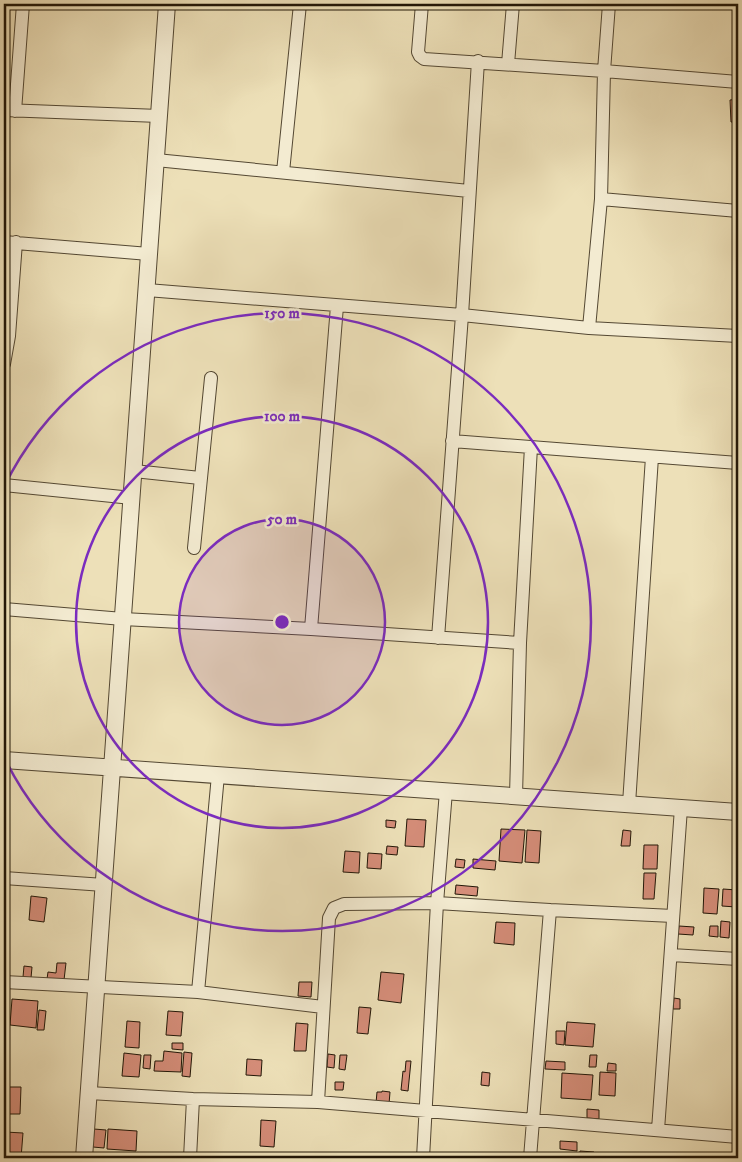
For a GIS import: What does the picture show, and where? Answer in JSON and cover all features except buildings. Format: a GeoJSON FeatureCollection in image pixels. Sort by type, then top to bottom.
{"type":"FeatureCollection","features":[{"type":"Feature","properties":{"kind":"street"},"geometry":{"type":"LineString","coordinates":[[23,4],[10,111],[159,116]]}},
{"type":"Feature","properties":{"kind":"street"},"geometry":{"type":"LineString","coordinates":[[84,1158],[167,4]]}},
{"type":"Feature","properties":{"kind":"street"},"geometry":{"type":"LineString","coordinates":[[283,172],[300,4]]}},
{"type":"Feature","properties":{"kind":"street"},"geometry":{"type":"LineString","coordinates":[[422,4],[418,52],[424,59],[738,82]]}},
{"type":"Feature","properties":{"kind":"street"},"geometry":{"type":"LineString","coordinates":[[508,64],[513,4]]}},
{"type":"Feature","properties":{"kind":"street"},"geometry":{"type":"LineString","coordinates":[[589,328],[601,199],[604,71],[609,4]]}},
{"type":"Feature","properties":{"kind":"street"},"geometry":{"type":"LineString","coordinates":[[438,638],[462,315],[478,62]]}},
{"type":"Feature","properties":{"kind":"street"},"geometry":{"type":"LineString","coordinates":[[156,160],[469,191]]}},
{"type":"Feature","properties":{"kind":"street"},"geometry":{"type":"LineString","coordinates":[[601,199],[738,211]]}},
{"type":"Feature","properties":{"kind":"street"},"geometry":{"type":"LineString","coordinates":[[4,364],[9,336],[10,242],[149,254]]}},
{"type":"Feature","properties":{"kind":"street"},"geometry":{"type":"LineString","coordinates":[[146,290],[462,315],[589,328],[738,336]]}},
{"type":"Feature","properties":{"kind":"street"},"geometry":{"type":"LineString","coordinates":[[311,628],[337,306]]}},
{"type":"Feature","properties":{"kind":"street"},"geometry":{"type":"LineString","coordinates":[[194,548],[210,378]]}},
{"type":"Feature","properties":{"kind":"street"},"geometry":{"type":"LineString","coordinates":[[452,441],[652,458],[738,463]]}},
{"type":"Feature","properties":{"kind":"street"},"geometry":{"type":"LineString","coordinates":[[516,796],[520,643],[531,447]]}},
{"type":"Feature","properties":{"kind":"street"},"geometry":{"type":"LineString","coordinates":[[629,804],[652,458]]}},
{"type":"Feature","properties":{"kind":"street"},"geometry":{"type":"LineString","coordinates":[[134,471],[200,478]]}},
{"type":"Feature","properties":{"kind":"street"},"geometry":{"type":"LineString","coordinates":[[4,485],[132,498]]}},
{"type":"Feature","properties":{"kind":"street"},"geometry":{"type":"LineString","coordinates":[[4,609],[123,619],[311,628],[520,643]]}},
{"type":"Feature","properties":{"kind":"street"},"geometry":{"type":"LineString","coordinates":[[4,760],[738,812]]}},
{"type":"Feature","properties":{"kind":"street"},"geometry":{"type":"LineString","coordinates":[[198,992],[218,775]]}},
{"type":"Feature","properties":{"kind":"street"},"geometry":{"type":"LineString","coordinates":[[423,1158],[437,903],[446,791]]}},
{"type":"Feature","properties":{"kind":"street"},"geometry":{"type":"LineString","coordinates":[[658,1130],[681,808]]}},
{"type":"Feature","properties":{"kind":"street"},"geometry":{"type":"LineString","coordinates":[[4,878],[104,885]]}},
{"type":"Feature","properties":{"kind":"street"},"geometry":{"type":"LineString","coordinates":[[318,1102],[322,1007],[329,918],[334,908],[344,904],[437,903],[673,916]]}},
{"type":"Feature","properties":{"kind":"street"},"geometry":{"type":"LineString","coordinates":[[530,1158],[550,910]]}},
{"type":"Feature","properties":{"kind":"street"},"geometry":{"type":"LineString","coordinates":[[671,955],[738,959]]}},
{"type":"Feature","properties":{"kind":"street"},"geometry":{"type":"LineString","coordinates":[[4,982],[198,992],[322,1007]]}},
{"type":"Feature","properties":{"kind":"street"},"geometry":{"type":"LineString","coordinates":[[89,1092],[318,1102],[738,1137]]}},
{"type":"Feature","properties":{"kind":"street"},"geometry":{"type":"LineString","coordinates":[[190,1158],[194,1098]]}}]}
